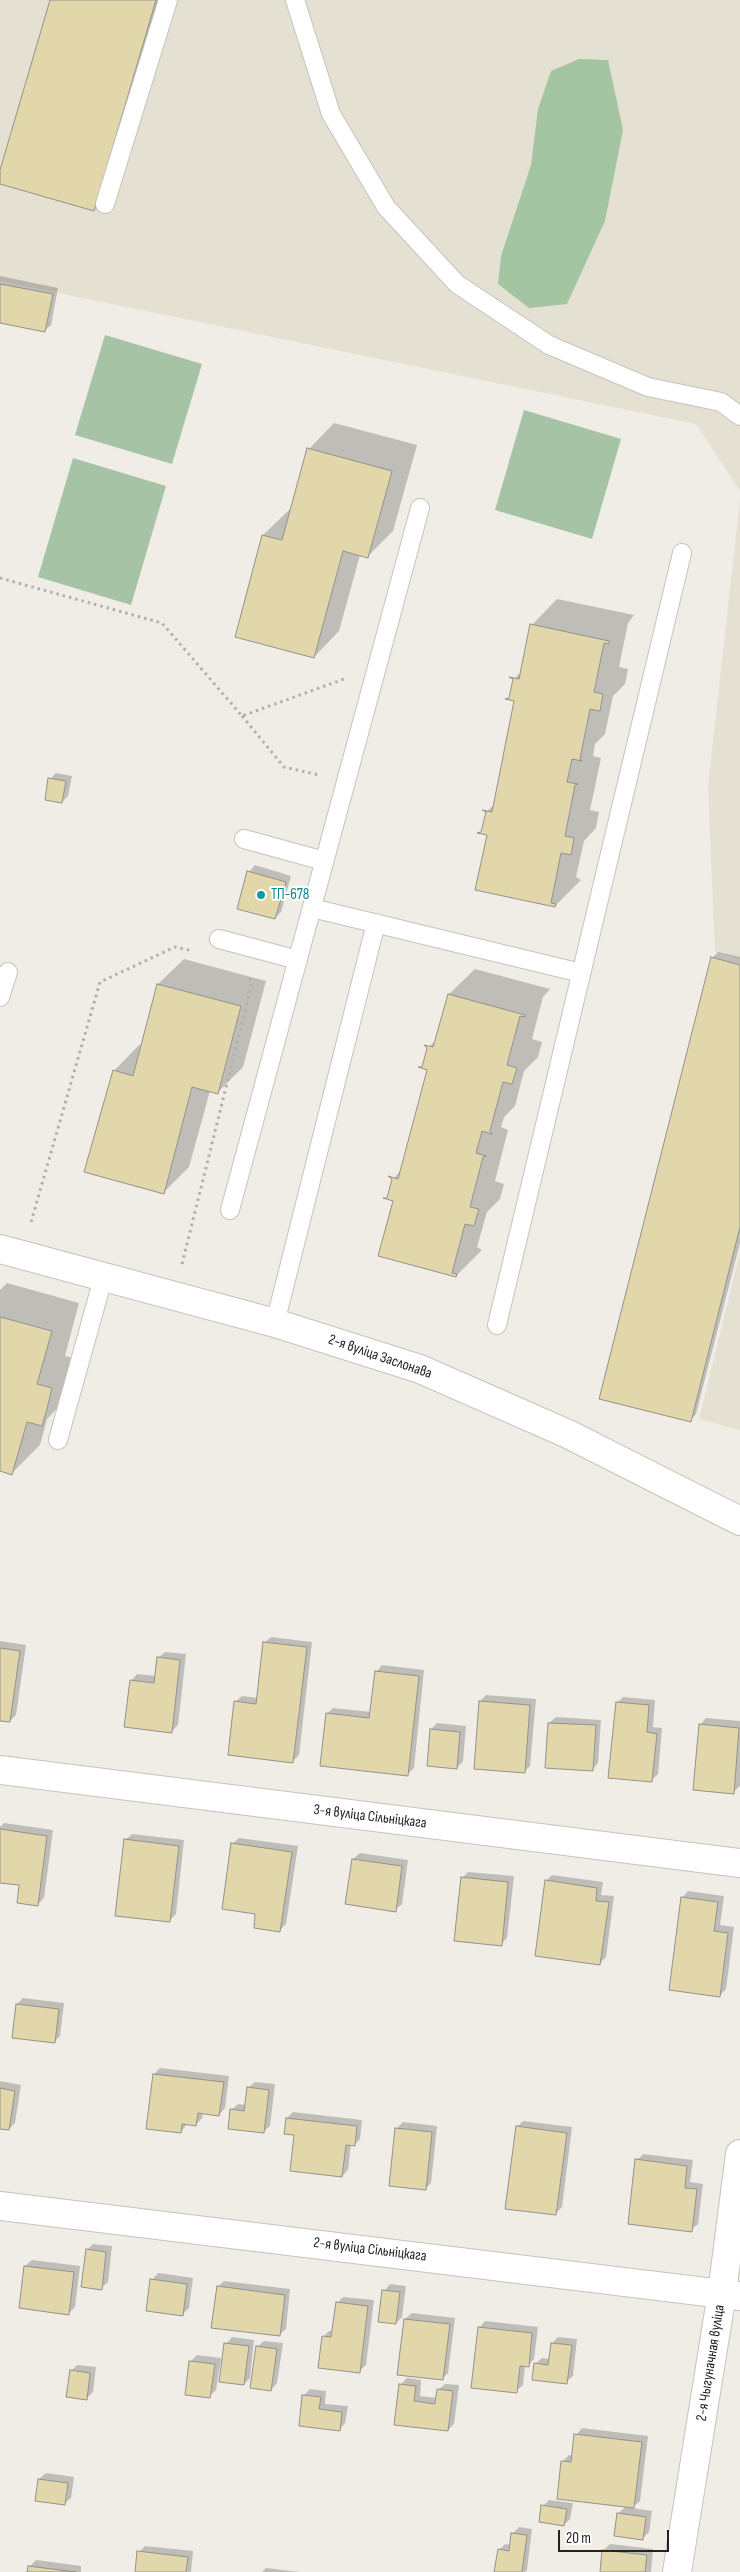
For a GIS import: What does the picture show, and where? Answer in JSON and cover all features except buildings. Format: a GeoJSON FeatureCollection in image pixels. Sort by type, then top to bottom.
{"type":"FeatureCollection","features":[{"type":"Feature","properties":{"kind":"street","name":"2-я вуліца Заслонава"},"geometry":{"type":"LineString","coordinates":[[0,1249],[104,1275],[275,1323],[420,1369],[568,1434],[740,1521]]}},
{"type":"Feature","properties":{"kind":"street","name":"3-я вуліца Сільніцкага"},"geometry":{"type":"LineString","coordinates":[[0,1770],[740,1863]]}},
{"type":"Feature","properties":{"kind":"street","name":"2-я Чыгуначная вуліца"},"geometry":{"type":"LineString","coordinates":[[677,2572],[731,2294],[740,2154]]}},
{"type":"Feature","properties":{"kind":"street","name":"2-я вуліца Сільніцкага"},"geometry":{"type":"LineString","coordinates":[[0,2206],[731,2294]]}},
{"type":"Feature","properties":{"kind":"lane"},"geometry":{"type":"LineString","coordinates":[[105,204],[168,0]]}},
{"type":"Feature","properties":{"kind":"lane"},"geometry":{"type":"LineString","coordinates":[[295,0],[330,114],[386,207],[457,284],[549,344],[648,387],[721,402],[740,416]]}},
{"type":"Feature","properties":{"kind":"lane"},"geometry":{"type":"LineString","coordinates":[[230,1210],[420,508]]}},
{"type":"Feature","properties":{"kind":"lane"},"geometry":{"type":"LineString","coordinates":[[497,1325],[682,553]]}},
{"type":"Feature","properties":{"kind":"lane"},"geometry":{"type":"LineString","coordinates":[[244,839],[324,862]]}},
{"type":"Feature","properties":{"kind":"lane"},"geometry":{"type":"LineString","coordinates":[[312,908],[581,973]]}},
{"type":"Feature","properties":{"kind":"lane"},"geometry":{"type":"LineString","coordinates":[[275,1323],[376,923]]}},
{"type":"Feature","properties":{"kind":"lane"},"geometry":{"type":"LineString","coordinates":[[219,939],[298,960]]}},
{"type":"Feature","properties":{"kind":"lane"},"geometry":{"type":"LineString","coordinates":[[0,997],[8,972]]}},
{"type":"Feature","properties":{"kind":"lane"},"geometry":{"type":"LineString","coordinates":[[58,1440],[104,1275]]}},
{"type":"Feature","properties":{"kind":"path"},"geometry":{"type":"LineString","coordinates":[[0,578],[162,622],[284,767],[323,776]]}},
{"type":"Feature","properties":{"kind":"path"},"geometry":{"type":"LineString","coordinates":[[242,716],[351,677]]}},
{"type":"Feature","properties":{"kind":"path"},"geometry":{"type":"LineString","coordinates":[[28,1230],[100,982],[175,947],[203,953]]}},
{"type":"Feature","properties":{"kind":"path"},"geometry":{"type":"LineString","coordinates":[[180,1273],[252,983],[248,976]]}},
{"type":"Feature","properties":{"kind":"shaded area"},"geometry":{"type":"Polygon","coordinates":[[[0,0],[740,0],[740,491],[696,424],[0,281],[0,0]]]}},
{"type":"Feature","properties":{"kind":"shaded area"},"geometry":{"type":"Polygon","coordinates":[[[740,500],[740,959],[715,952],[708,786],[740,500]]]}},
{"type":"Feature","properties":{"kind":"shaded area"},"geometry":{"type":"Polygon","coordinates":[[[740,1252],[740,1430],[699,1419],[740,1252]]]}},
{"type":"Feature","properties":{"kind":"green space"},"geometry":{"type":"Polygon","coordinates":[[[579,59],[608,60],[623,130],[605,221],[567,304],[529,308],[498,284],[501,256],[531,165],[538,109],[551,71],[579,59]]]}},
{"type":"Feature","properties":{"kind":"green space"},"geometry":{"type":"Polygon","coordinates":[[[105,335],[202,364],[172,464],[75,435],[105,335]]]}},
{"type":"Feature","properties":{"kind":"green space"},"geometry":{"type":"Polygon","coordinates":[[[524,410],[621,439],[592,539],[495,510],[524,410]]]}},
{"type":"Feature","properties":{"kind":"green space"},"geometry":{"type":"Polygon","coordinates":[[[73,458],[166,486],[131,605],[38,577],[73,458]]]}},
{"type":"Feature","properties":{"kind":"place","name":"ТП-678"},"geometry":{"type":"Point","coordinates":[261,895]}}]}
